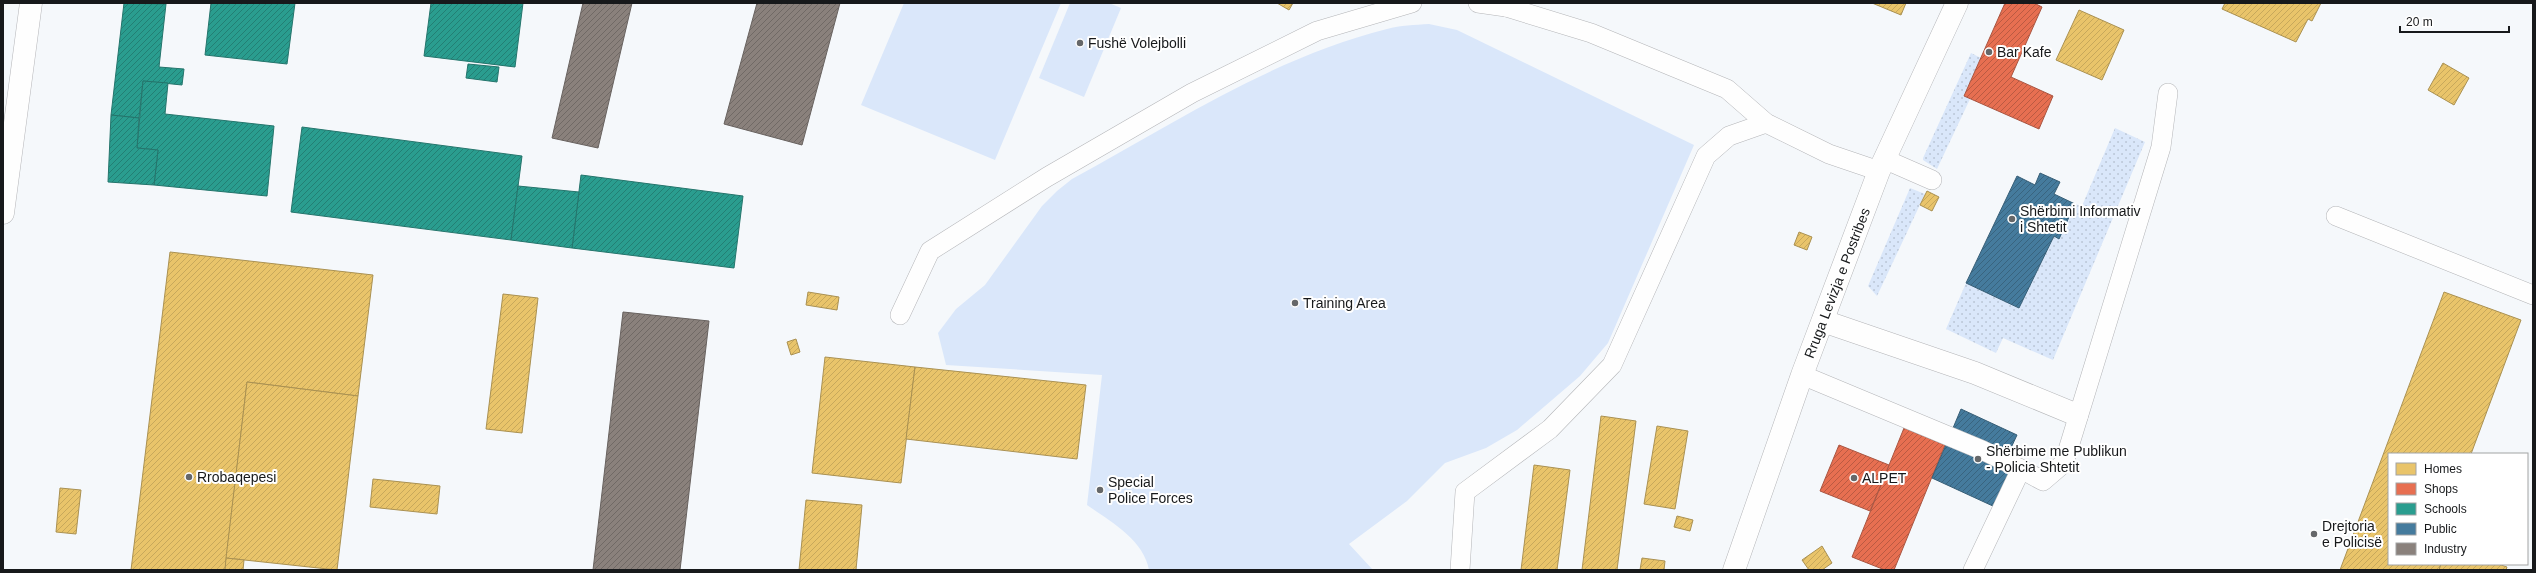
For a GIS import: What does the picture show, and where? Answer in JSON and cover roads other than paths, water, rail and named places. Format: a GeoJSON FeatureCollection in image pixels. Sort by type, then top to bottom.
{"type":"FeatureCollection","features":[{"type":"Feature","properties":{"kind":"street"},"geometry":{"type":"LineString","coordinates":[[3,213],[31,3]]}},
{"type":"Feature","properties":{"kind":"street","name":"Rruga Levizja e Postribes"},"geometry":{"type":"LineString","coordinates":[[1734,570],[1802,375],[1881,165],[1957,3]]}},
{"type":"Feature","properties":{"kind":"street"},"geometry":{"type":"LineString","coordinates":[[1823,321],[1975,373],[2077,415]]}},
{"type":"Feature","properties":{"kind":"lane"},"geometry":{"type":"LineString","coordinates":[[900,315],[930,251],[1048,177],[1192,93],[1317,31],[1412,3]]}},
{"type":"Feature","properties":{"kind":"lane"},"geometry":{"type":"LineString","coordinates":[[1478,3],[1505,5],[1591,33],[1727,89],[1766,123],[1829,154],[1881,165],[1932,180]]}},
{"type":"Feature","properties":{"kind":"lane"},"geometry":{"type":"LineString","coordinates":[[1802,375],[1982,450],[2043,481],[2064,463],[2077,415],[2160,147],[2168,93]]}},
{"type":"Feature","properties":{"kind":"lane"},"geometry":{"type":"LineString","coordinates":[[1460,570],[1465,492],[1550,429],[1612,365],[1706,156],[1729,136],[1766,123]]}},
{"type":"Feature","properties":{"kind":"lane"},"geometry":{"type":"LineString","coordinates":[[2336,216],[2533,295]]}},
{"type":"Feature","properties":{"kind":"lane"},"geometry":{"type":"LineString","coordinates":[[1973,570],[2021,469]]}},
{"type":"Feature","properties":{"kind":"place","name":"Fushë Volejbolli"},"geometry":{"type":"Point","coordinates":[1080,43]}},
{"type":"Feature","properties":{"kind":"place","name":"Bar Kafe"},"geometry":{"type":"Point","coordinates":[1989,52]}},
{"type":"Feature","properties":{"kind":"place","name":"Shërbimi Informativ i Shtetit"},"geometry":{"type":"Point","coordinates":[2012,219]}},
{"type":"Feature","properties":{"kind":"place","name":"Training Area"},"geometry":{"type":"Point","coordinates":[1295,303]}},
{"type":"Feature","properties":{"kind":"place","name":"Shërbime me Publikun - Policia Shtetit"},"geometry":{"type":"Point","coordinates":[1978,459]}},
{"type":"Feature","properties":{"kind":"place","name":"Rrobaqepesi"},"geometry":{"type":"Point","coordinates":[189,477]}},
{"type":"Feature","properties":{"kind":"place","name":"ALPET"},"geometry":{"type":"Point","coordinates":[1854,478]}},
{"type":"Feature","properties":{"kind":"place","name":"Special Police Forces"},"geometry":{"type":"Point","coordinates":[1100,490]}},
{"type":"Feature","properties":{"kind":"place","name":"Drejtoria e Policisë"},"geometry":{"type":"Point","coordinates":[2314,534]}}]}
